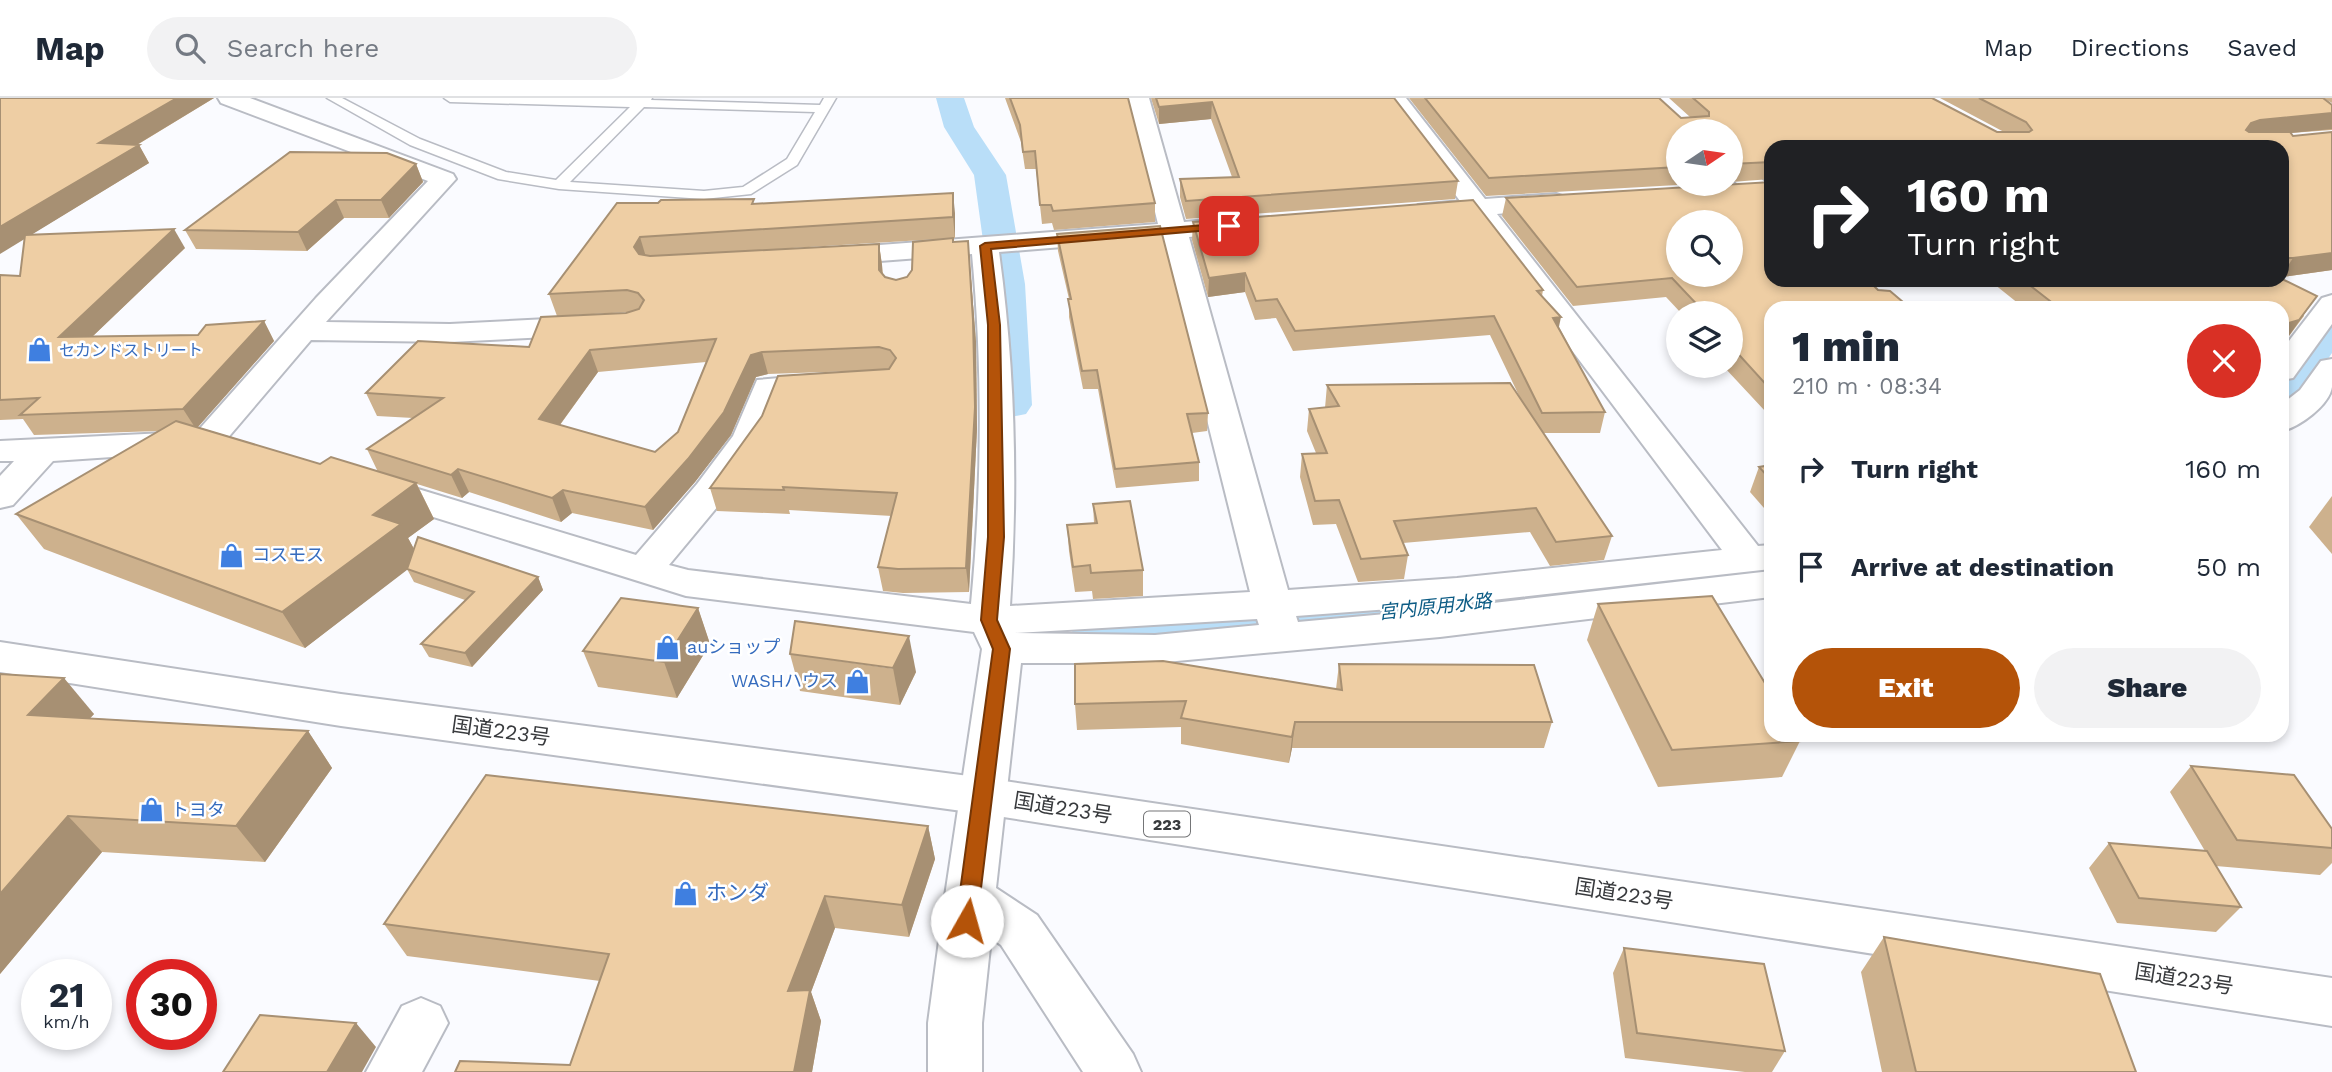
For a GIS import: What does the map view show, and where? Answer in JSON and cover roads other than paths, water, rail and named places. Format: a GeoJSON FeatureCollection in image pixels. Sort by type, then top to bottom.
{"type":"FeatureCollection","features":[{"type":"Feature","properties":{"kind":"main road"},"geometry":{"type":"LineString","coordinates":[[208,440],[302,331],[444,179],[229,98]]}},
{"type":"Feature","properties":{"kind":"main road"},"geometry":{"type":"LineString","coordinates":[[1138,98],[1278,621]]}},
{"type":"Feature","properties":{"kind":"main road"},"geometry":{"type":"LineString","coordinates":[[348,479],[686,583],[995,634],[1155,649],[1278,621],[1587,607],[1763,567],[1394,98]]}},
{"type":"Feature","properties":{"kind":"main road"},"geometry":{"type":"LineString","coordinates":[[1743,175],[1764,191]]}},
{"type":"Feature","properties":{"kind":"main road"},"geometry":{"type":"LineString","coordinates":[[1743,192],[1764,193]]}},
{"type":"Feature","properties":{"kind":"main road"},"geometry":{"type":"LineString","coordinates":[[1396,214],[1586,201]]}},
{"type":"Feature","properties":{"kind":"main road"},"geometry":{"type":"LineString","coordinates":[[803,258],[899,265],[985,246],[1270,223]]}},
{"type":"Feature","properties":{"kind":"main road"},"geometry":{"type":"LineString","coordinates":[[955,1072],[955,1023],[969,896],[984,796],[995,634],[994,325],[985,246]]}},
{"type":"Feature","properties":{"kind":"main road"},"geometry":{"type":"LineString","coordinates":[[2289,360],[2324,309]]}},
{"type":"Feature","properties":{"kind":"main road"},"geometry":{"type":"LineString","coordinates":[[302,331],[450,333],[615,324]]}},
{"type":"Feature","properties":{"kind":"main road"},"geometry":{"type":"LineString","coordinates":[[2289,415],[2311,397],[2332,368]]}},
{"type":"Feature","properties":{"kind":"main road"},"geometry":{"type":"LineString","coordinates":[[644,570],[710,492],[749,437],[768,387],[856,383]]}},
{"type":"Feature","properties":{"kind":"main road"},"geometry":{"type":"LineString","coordinates":[[0,450],[43,451],[208,440],[246,445]]}},
{"type":"Feature","properties":{"kind":"main road"},"geometry":{"type":"LineString","coordinates":[[0,497],[43,451]]}},
{"type":"Feature","properties":{"kind":"main road","name":"国道223号"},"geometry":{"type":"LineString","coordinates":[[0,657],[355,712],[984,796],[2330,1006]]}},
{"type":"Feature","properties":{"kind":"main road"},"geometry":{"type":"LineString","coordinates":[[969,896],[1019,930],[1114,1072]]}},
{"type":"Feature","properties":{"kind":"main road"},"geometry":{"type":"LineString","coordinates":[[394,1072],[421,1023]]}},
{"type":"Feature","properties":{"kind":"lane"},"geometry":{"type":"LineString","coordinates":[[332,98],[415,142],[503,176],[559,185],[704,195],[746,191],[792,162],[827,103]]}},
{"type":"Feature","properties":{"kind":"lane"},"geometry":{"type":"LineString","coordinates":[[450,98],[827,103]]}},
{"type":"Feature","properties":{"kind":"lane"},"geometry":{"type":"LineString","coordinates":[[559,185],[644,101]]}},
{"type":"Feature","properties":{"kind":"waterway","name":"宮内原用水路"},"geometry":{"type":"LineString","coordinates":[[950,98],[959,127],[990,175],[1007,284],[1011,405]]}},
{"type":"Feature","properties":{"kind":"waterway","name":"宮内原用水路"},"geometry":{"type":"LineString","coordinates":[[2289,386],[2329,329]]}},
{"type":"Feature","properties":{"kind":"waterway","name":"宮内原用水路"},"geometry":{"type":"LineString","coordinates":[[1097,632],[1326,617],[1685,582],[1764,571]]}},
{"type":"Feature","properties":{"kind":"place","name":"セカンドストリート"},"geometry":{"type":"Point","coordinates":[39,350]}},
{"type":"Feature","properties":{"kind":"place","name":"コスモス"},"geometry":{"type":"Point","coordinates":[232,555]}},
{"type":"Feature","properties":{"kind":"place","name":"auショップ"},"geometry":{"type":"Point","coordinates":[667,647]}},
{"type":"Feature","properties":{"kind":"place","name":"WASHハウス"},"geometry":{"type":"Point","coordinates":[858,681]}},
{"type":"Feature","properties":{"kind":"place","name":"トヨタ"},"geometry":{"type":"Point","coordinates":[151,810]}},
{"type":"Feature","properties":{"kind":"place","name":"ホンダ"},"geometry":{"type":"Point","coordinates":[686,893]}}]}
